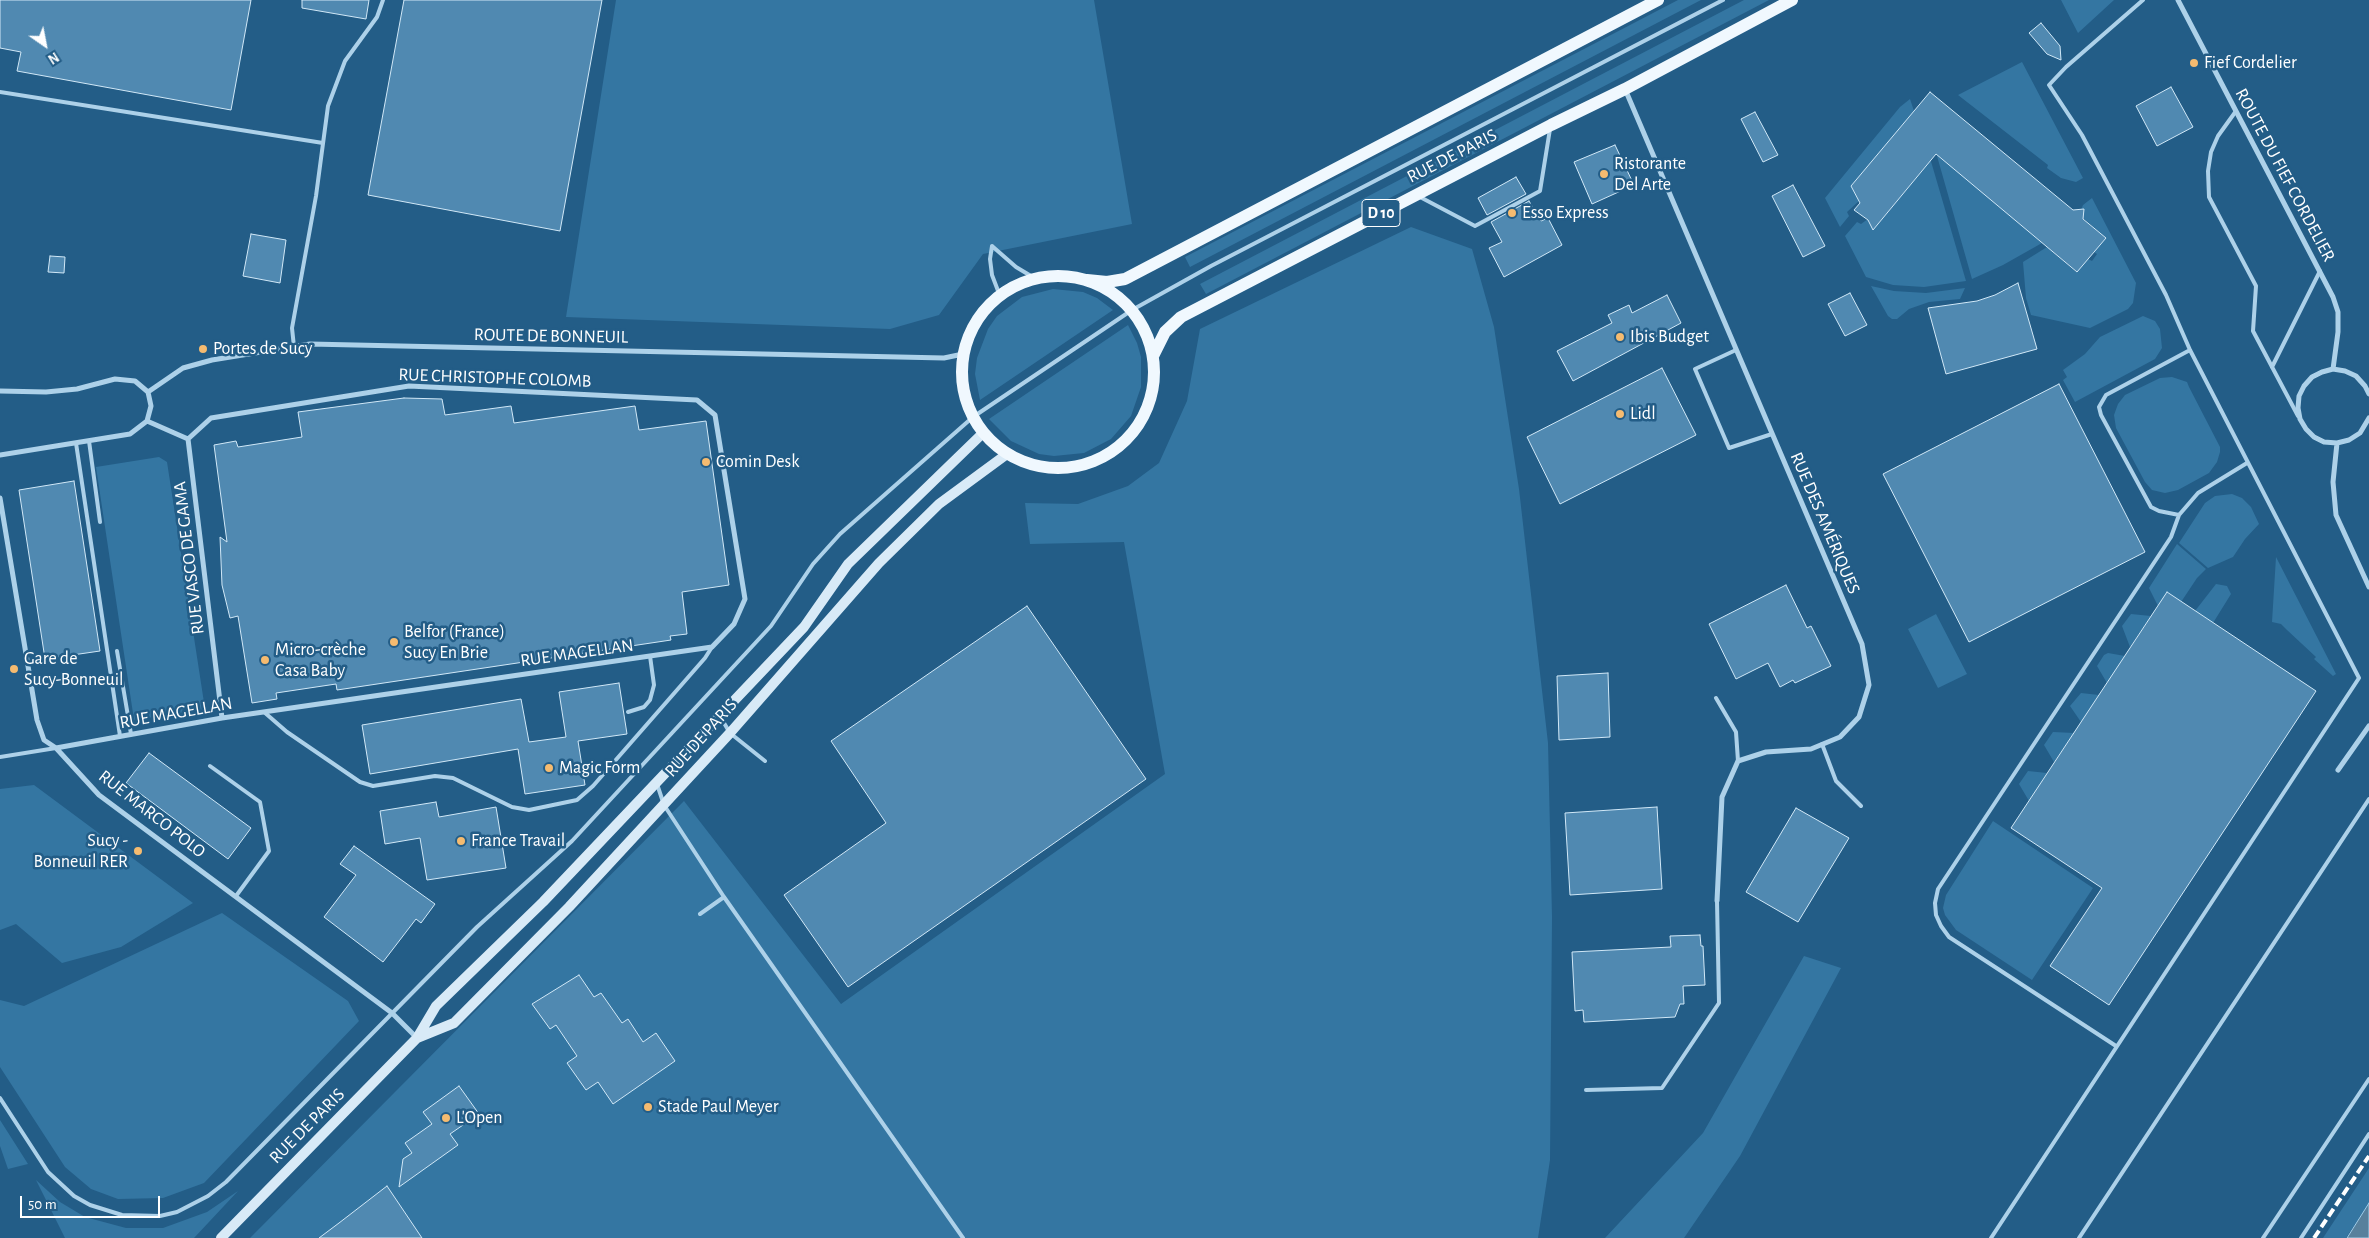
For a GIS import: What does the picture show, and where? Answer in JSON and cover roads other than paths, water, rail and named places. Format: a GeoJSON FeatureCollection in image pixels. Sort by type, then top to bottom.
{"type":"FeatureCollection","features":[{"type":"Feature","properties":{"kind":"main road"},"geometry":{"type":"LineString","coordinates":[[1087,280],[1111,292],[1132,310],[1142,324],[1153,356],[1154,383],[1147,410],[1132,434],[1112,452],[1087,464],[1060,469],[1032,465],[1007,454],[983,433],[973,417],[965,398],[963,354],[976,322],[1000,296],[1017,285],[1036,279],[1062,276],[1107,282],[1125,279],[1658,0]]}},
{"type":"Feature","properties":{"kind":"main road","name":"D 10"},"geometry":{"type":"LineString","coordinates":[[1625,89],[1792,0]]}},
{"type":"Feature","properties":{"kind":"main road","name":"RUE DE PARIS"},"geometry":{"type":"LineString","coordinates":[[1153,356],[1165,332],[1181,317],[1551,125],[1625,89]]}},
{"type":"Feature","properties":{"kind":"main road","name":"RUE DE PARIS"},"geometry":{"type":"LineString","coordinates":[[221,1238],[417,1038],[436,1006],[543,902],[804,627],[848,564],[983,433]]}},
{"type":"Feature","properties":{"kind":"main road","name":"RUE DE PARIS"},"geometry":{"type":"LineString","coordinates":[[417,1038],[454,1024],[569,907],[664,805],[893,550],[940,504],[1007,454]]}},
{"type":"Feature","properties":{"kind":"street","name":"ROUTE DU FIEF CORDELIER"},"geometry":{"type":"LineString","coordinates":[[2178,0],[2320,271],[2338,312],[2338,332],[2333,369]]}},
{"type":"Feature","properties":{"kind":"street","name":"RUE DES AMÉRIQUES"},"geometry":{"type":"LineString","coordinates":[[1625,89],[1862,644],[1869,685],[1859,716],[1840,737],[1811,749],[1766,752],[1738,761]]}},
{"type":"Feature","properties":{"kind":"street","name":"ROUTE DE BONNEUIL"},"geometry":{"type":"LineString","coordinates":[[148,392],[183,368],[212,360],[310,344],[944,358],[963,354]]}},
{"type":"Feature","properties":{"kind":"street"},"geometry":{"type":"LineString","coordinates":[[2369,394],[2356,376],[2345,371],[2333,369],[2312,377],[2304,386],[2299,396],[2298,408],[2300,419],[2306,429],[2314,437],[2324,442],[2337,443],[2350,440],[2360,433],[2369,418]]}},
{"type":"Feature","properties":{"kind":"street"},"geometry":{"type":"LineString","coordinates":[[0,391],[46,392],[77,388],[115,379],[136,381],[148,392],[151,406],[148,421],[130,434],[0,455]]}},
{"type":"Feature","properties":{"kind":"street","name":"RUE CHRISTOPHE COLOMB"},"geometry":{"type":"LineString","coordinates":[[188,439],[211,418],[409,386],[697,400],[715,415],[744,598],[734,624],[712,646]]}},
{"type":"Feature","properties":{"kind":"street"},"geometry":{"type":"LineString","coordinates":[[148,421],[188,439]]}},
{"type":"Feature","properties":{"kind":"street","name":"RUE VASCO DE GAMA"},"geometry":{"type":"LineString","coordinates":[[188,439],[222,718]]}},
{"type":"Feature","properties":{"kind":"street"},"geometry":{"type":"LineString","coordinates":[[2337,443],[2333,482],[2336,515],[2369,587]]}},
{"type":"Feature","properties":{"kind":"street","name":"RUE MARCO POLO"},"geometry":{"type":"LineString","coordinates":[[0,498],[37,720],[44,740],[56,748],[99,795],[392,1013],[417,1038]]}},
{"type":"Feature","properties":{"kind":"street","name":"RUE MAGELLAN"},"geometry":{"type":"LineString","coordinates":[[56,748],[222,718],[712,646]]}},
{"type":"Feature","properties":{"kind":"street"},"geometry":{"type":"LineString","coordinates":[[2338,770],[2369,726]]}},
{"type":"Feature","properties":{"kind":"street"},"geometry":{"type":"LineString","coordinates":[[1717,901],[1722,797],[1738,761]]}},
{"type":"Feature","properties":{"kind":"lane"},"geometry":{"type":"LineString","coordinates":[[294,347],[292,328],[316,196],[328,106],[345,61],[377,17],[383,0]]}},
{"type":"Feature","properties":{"kind":"lane"},"geometry":{"type":"LineString","coordinates":[[0,1098],[48,1172],[74,1196],[90,1205],[122,1215],[160,1216],[194,1205],[226,1182],[477,927],[572,842],[771,626],[825,550],[973,417],[1132,310],[1210,266],[1723,0]]}},
{"type":"Feature","properties":{"kind":"lane"},"geometry":{"type":"LineString","coordinates":[[1991,1238],[2359,678],[2190,350],[2166,295],[2082,135],[2049,85],[2066,67],[2144,0]]}},
{"type":"Feature","properties":{"kind":"lane"},"geometry":{"type":"LineString","coordinates":[[0,92],[323,143]]}},
{"type":"Feature","properties":{"kind":"lane"},"geometry":{"type":"LineString","coordinates":[[2236,111],[2218,136],[2212,152],[2208,171],[2209,198],[2256,286],[2253,331],[2300,419]]}},
{"type":"Feature","properties":{"kind":"lane"},"geometry":{"type":"LineString","coordinates":[[1416,195],[1475,226],[1540,191],[1551,125]]}},
{"type":"Feature","properties":{"kind":"lane"},"geometry":{"type":"LineString","coordinates":[[1000,296],[992,275],[990,259],[992,246],[1016,267],[1036,279]]}},
{"type":"Feature","properties":{"kind":"lane"},"geometry":{"type":"LineString","coordinates":[[2272,367],[2320,271]]}},
{"type":"Feature","properties":{"kind":"lane"},"geometry":{"type":"LineString","coordinates":[[1736,350],[1695,370],[1729,448],[1772,434]]}},
{"type":"Feature","properties":{"kind":"lane"},"geometry":{"type":"LineString","coordinates":[[2179,515],[2159,511],[2151,506],[2101,415],[2099,407],[2106,395],[2190,350]]}},
{"type":"Feature","properties":{"kind":"lane"},"geometry":{"type":"LineString","coordinates":[[90,441],[100,522]]}},
{"type":"Feature","properties":{"kind":"lane"},"geometry":{"type":"LineString","coordinates":[[76,443],[120,736]]}},
{"type":"Feature","properties":{"kind":"lane"},"geometry":{"type":"LineString","coordinates":[[2116,1046],[1949,937],[1936,915],[1935,903],[1938,889],[2170,537],[2179,515],[2198,493],[2248,464]]}},
{"type":"Feature","properties":{"kind":"lane"},"geometry":{"type":"LineString","coordinates":[[264,712],[287,732],[360,782],[373,786],[435,776],[453,778],[512,807],[529,810],[577,800],[594,786],[705,658],[712,646]]}},
{"type":"Feature","properties":{"kind":"lane"},"geometry":{"type":"LineString","coordinates":[[117,651],[131,734]]}},
{"type":"Feature","properties":{"kind":"lane"},"geometry":{"type":"LineString","coordinates":[[628,712],[644,707],[650,700],[654,686],[650,656]]}},
{"type":"Feature","properties":{"kind":"lane"},"geometry":{"type":"LineString","coordinates":[[1716,698],[1736,732],[1738,761]]}},
{"type":"Feature","properties":{"kind":"lane"},"geometry":{"type":"LineString","coordinates":[[720,716],[730,732],[765,761]]}},
{"type":"Feature","properties":{"kind":"lane"},"geometry":{"type":"LineString","coordinates":[[1822,744],[1836,781],[1861,806]]}},
{"type":"Feature","properties":{"kind":"lane"},"geometry":{"type":"LineString","coordinates":[[0,757],[56,748]]}},
{"type":"Feature","properties":{"kind":"lane"},"geometry":{"type":"LineString","coordinates":[[210,766],[260,802],[269,851],[236,896]]}},
{"type":"Feature","properties":{"kind":"lane"},"geometry":{"type":"LineString","coordinates":[[657,782],[664,805],[724,897],[963,1238]]}},
{"type":"Feature","properties":{"kind":"lane"},"geometry":{"type":"LineString","coordinates":[[2079,1238],[2369,799]]}},
{"type":"Feature","properties":{"kind":"lane"},"geometry":{"type":"LineString","coordinates":[[700,914],[724,897]]}},
{"type":"Feature","properties":{"kind":"lane"},"geometry":{"type":"LineString","coordinates":[[1586,1090],[1662,1088],[1719,1003],[1717,901]]}},
{"type":"Feature","properties":{"kind":"lane"},"geometry":{"type":"LineString","coordinates":[[2263,1238],[2369,1079]]}},
{"type":"Feature","properties":{"kind":"lane"},"geometry":{"type":"LineString","coordinates":[[2300,1238],[2369,1134]]}},
{"type":"Feature","properties":{"kind":"railway"},"geometry":{"type":"LineString","coordinates":[[2314,1238],[2369,1156]]}},
{"type":"Feature","properties":{"kind":"place","name":"Fief Cordelier"},"geometry":{"type":"Point","coordinates":[2194,63]}},
{"type":"Feature","properties":{"kind":"place","name":"Ristorante Del Arte"},"geometry":{"type":"Point","coordinates":[1604,174]}},
{"type":"Feature","properties":{"kind":"place","name":"Esso Express"},"geometry":{"type":"Point","coordinates":[1512,213]}},
{"type":"Feature","properties":{"kind":"place","name":"Ibis Budget"},"geometry":{"type":"Point","coordinates":[1620,337]}},
{"type":"Feature","properties":{"kind":"place","name":"Portes de Sucy"},"geometry":{"type":"Point","coordinates":[203,349]}},
{"type":"Feature","properties":{"kind":"place","name":"Lidl"},"geometry":{"type":"Point","coordinates":[1620,414]}},
{"type":"Feature","properties":{"kind":"place","name":"Comin Desk"},"geometry":{"type":"Point","coordinates":[706,462]}},
{"type":"Feature","properties":{"kind":"place","name":"Belfor (France) Sucy En Brie"},"geometry":{"type":"Point","coordinates":[394,642]}},
{"type":"Feature","properties":{"kind":"place","name":"Micro-crèche Casa Baby"},"geometry":{"type":"Point","coordinates":[265,660]}},
{"type":"Feature","properties":{"kind":"place","name":"Gare de Sucy-Bonneuil"},"geometry":{"type":"Point","coordinates":[14,669]}},
{"type":"Feature","properties":{"kind":"place","name":"Magic Form"},"geometry":{"type":"Point","coordinates":[549,768]}},
{"type":"Feature","properties":{"kind":"place","name":"France Travail"},"geometry":{"type":"Point","coordinates":[461,841]}},
{"type":"Feature","properties":{"kind":"place","name":"Sucy - Bonneuil RER"},"geometry":{"type":"Point","coordinates":[138,851]}},
{"type":"Feature","properties":{"kind":"place","name":"Stade Paul Meyer"},"geometry":{"type":"Point","coordinates":[648,1107]}},
{"type":"Feature","properties":{"kind":"place","name":"L'Open"},"geometry":{"type":"Point","coordinates":[446,1118]}}]}
